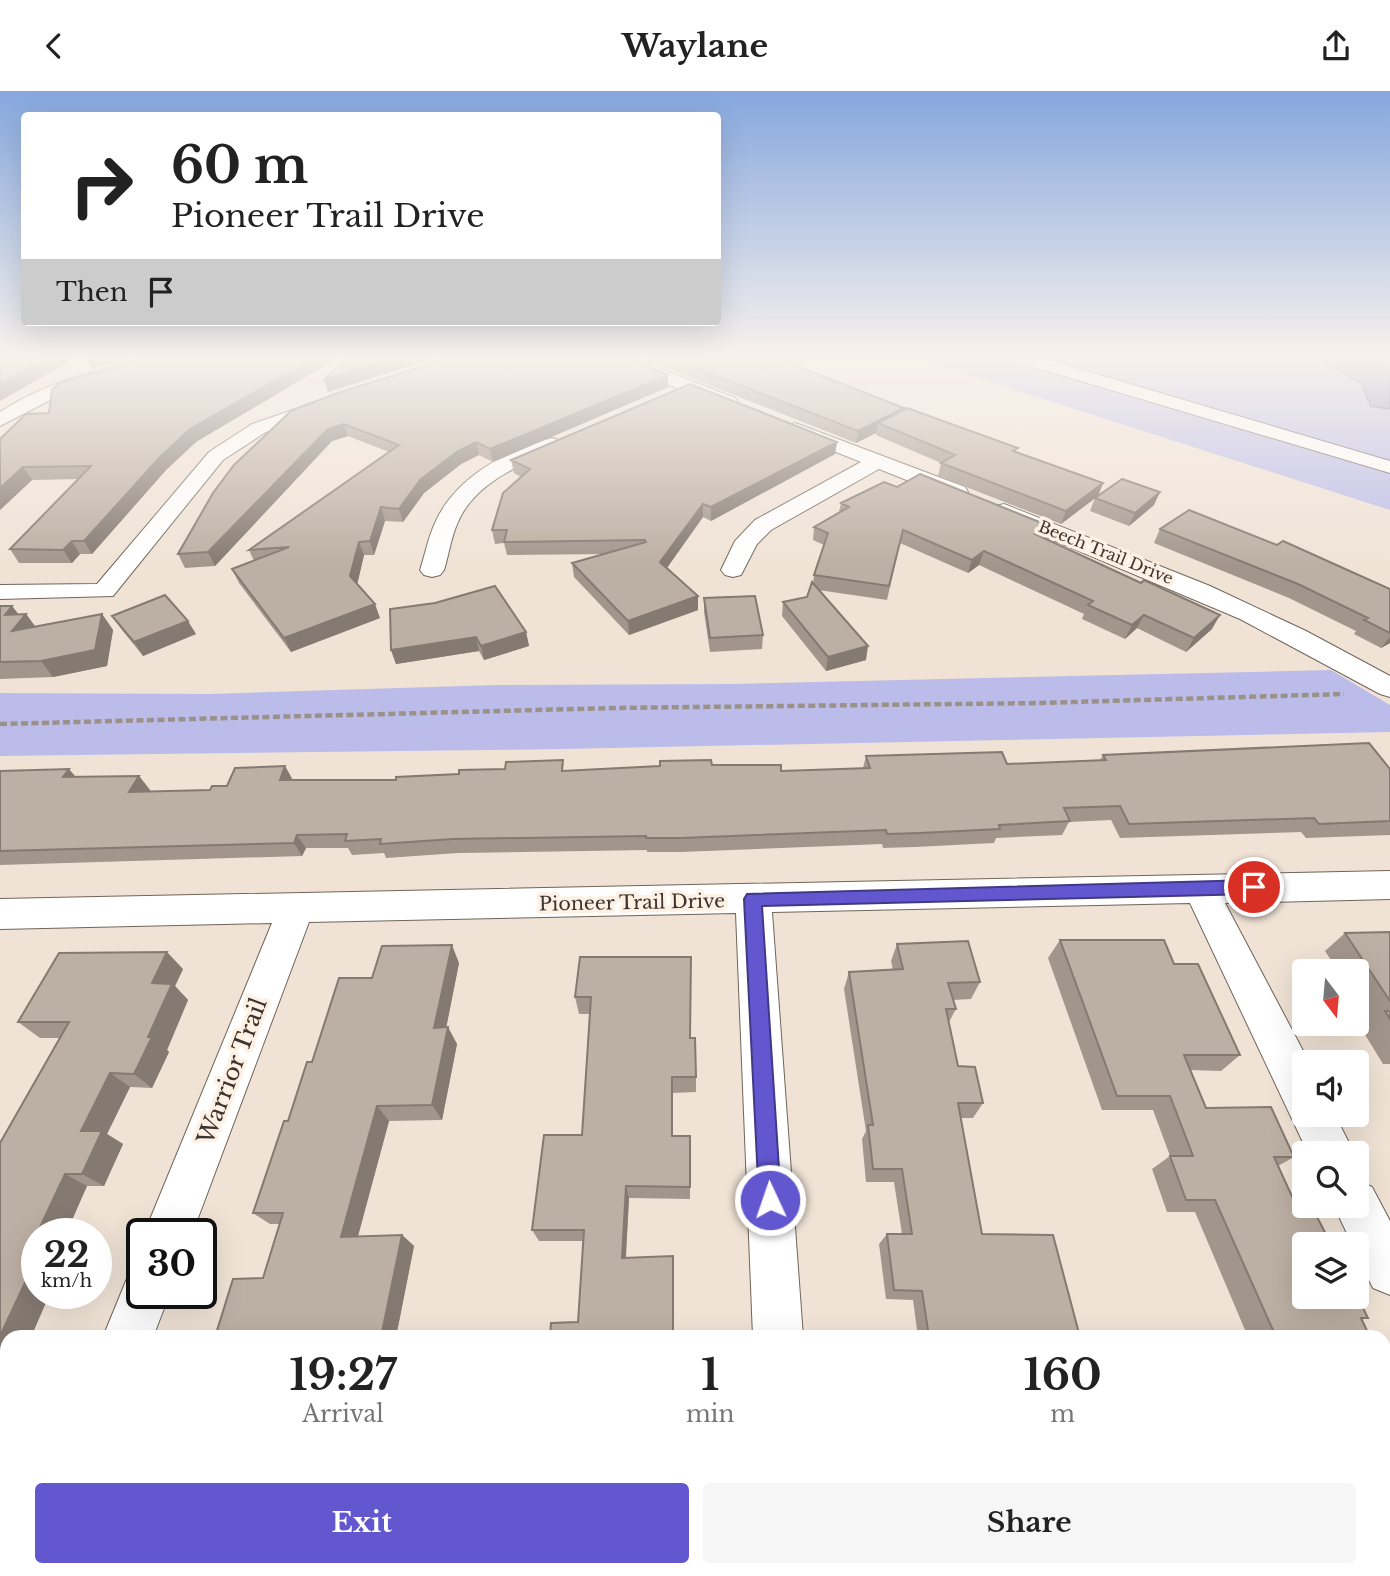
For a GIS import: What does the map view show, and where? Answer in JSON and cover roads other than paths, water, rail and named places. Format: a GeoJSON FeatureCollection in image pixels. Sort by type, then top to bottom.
{"type":"FeatureCollection","features":[{"type":"Feature","properties":{"kind":"street"},"geometry":{"type":"LineString","coordinates":[[0,592],[104,591],[215,456],[261,427]]}},
{"type":"Feature","properties":{"kind":"street","name":"Beech Trail Drive"},"geometry":{"type":"LineString","coordinates":[[792,427],[1212,595],[1282,627],[1390,688]]}},
{"type":"Feature","properties":{"kind":"street"},"geometry":{"type":"LineString","coordinates":[[1256,427],[1390,467]]}},
{"type":"Feature","properties":{"kind":"street"},"geometry":{"type":"LineString","coordinates":[[432,570],[447,522],[468,493],[500,469],[568,438]]}},
{"type":"Feature","properties":{"kind":"street"},"geometry":{"type":"LineString","coordinates":[[733,570],[747,541],[763,525],[878,461]]}},
{"type":"Feature","properties":{"kind":"street","name":"Pioneer Trail Drive"},"geometry":{"type":"LineString","coordinates":[[0,914],[1390,885]]}},
{"type":"Feature","properties":{"kind":"street"},"geometry":{"type":"LineString","coordinates":[[1200,888],[1292,1073]]}},
{"type":"Feature","properties":{"kind":"street"},"geometry":{"type":"LineString","coordinates":[[753,899],[778,1330]]}},
{"type":"Feature","properties":{"kind":"street","name":"Warrior Trail"},"geometry":{"type":"LineString","coordinates":[[174,1218],[296,908]]}},
{"type":"Feature","properties":{"kind":"street"},"geometry":{"type":"LineString","coordinates":[[1364,1218],[1390,1271]]}},
{"type":"Feature","properties":{"kind":"street"},"geometry":{"type":"LineString","coordinates":[[131,1330],[139,1309]]}}]}
